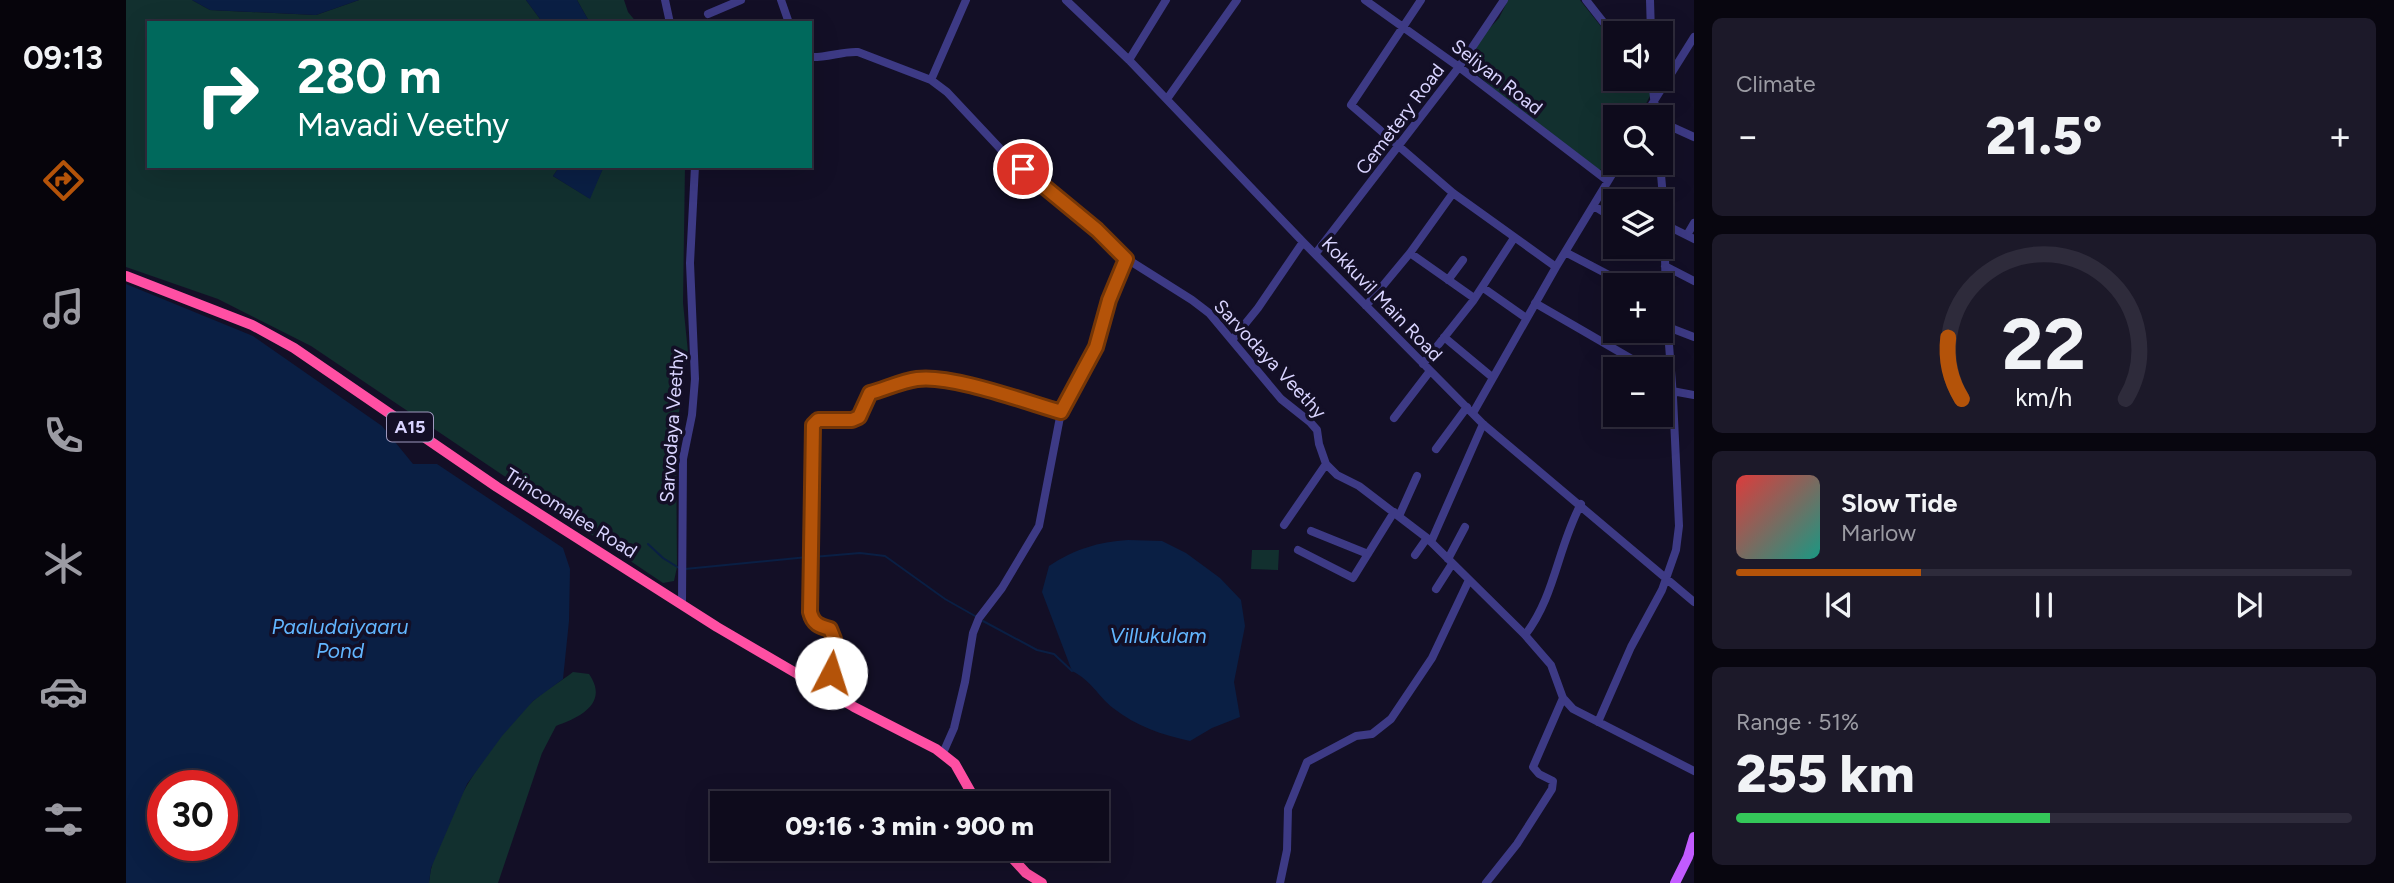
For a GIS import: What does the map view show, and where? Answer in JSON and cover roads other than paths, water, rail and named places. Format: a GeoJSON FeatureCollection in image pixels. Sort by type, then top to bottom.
{"type":"FeatureCollection","features":[{"type":"Feature","properties":{"kind":"highway","name":"Trincomalee Road"},"geometry":{"type":"LineString","coordinates":[[126,276],[252,325],[294,348],[498,487],[682,604],[830,694],[943,753],[955,764],[970,791]]}},
{"type":"Feature","properties":{"kind":"highway"},"geometry":{"type":"LineString","coordinates":[[1015,861],[1026,873],[1042,883]]}},
{"type":"Feature","properties":{"kind":"main road"},"geometry":{"type":"LineString","coordinates":[[1675,883],[1694,837]]}},
{"type":"Feature","properties":{"kind":"street"},"geometry":{"type":"LineString","coordinates":[[665,0],[670,21]]}},
{"type":"Feature","properties":{"kind":"street"},"geometry":{"type":"LineString","coordinates":[[708,14],[741,0]]}},
{"type":"Feature","properties":{"kind":"street"},"geometry":{"type":"LineString","coordinates":[[781,0],[788,21]]}},
{"type":"Feature","properties":{"kind":"street"},"geometry":{"type":"LineString","coordinates":[[931,80],[966,0]]}},
{"type":"Feature","properties":{"kind":"street","name":"Kokkuvil Main Road"},"geometry":{"type":"LineString","coordinates":[[1066,0],[1129,60],[1303,242],[1483,424],[1694,602]]}},
{"type":"Feature","properties":{"kind":"street"},"geometry":{"type":"LineString","coordinates":[[1129,60],[1167,0]]}},
{"type":"Feature","properties":{"kind":"street"},"geometry":{"type":"LineString","coordinates":[[1167,99],[1237,0]]}},
{"type":"Feature","properties":{"kind":"street","name":"Seliyan Road"},"geometry":{"type":"LineString","coordinates":[[1366,0],[1608,181]]}},
{"type":"Feature","properties":{"kind":"street"},"geometry":{"type":"LineString","coordinates":[[1421,0],[1351,105],[1453,193],[1556,267]]}},
{"type":"Feature","properties":{"kind":"street","name":"Cemetery Road"},"geometry":{"type":"LineString","coordinates":[[1316,253],[1459,67],[1504,0]]}},
{"type":"Feature","properties":{"kind":"street"},"geometry":{"type":"LineString","coordinates":[[1587,0],[1603,21]]}},
{"type":"Feature","properties":{"kind":"street"},"geometry":{"type":"LineString","coordinates":[[1650,0],[1650,21]]}},
{"type":"Feature","properties":{"kind":"street"},"geometry":{"type":"LineString","coordinates":[[1652,105],[1693,42]]}},
{"type":"Feature","properties":{"kind":"street","name":"Sarvodaya Veethy"},"geometry":{"type":"LineString","coordinates":[[812,57],[820,58],[848,51],[858,52],[931,80],[947,92],[1009,158],[1097,230],[1126,259],[1192,299],[1209,313],[1281,399],[1317,430],[1326,464]]}},
{"type":"Feature","properties":{"kind":"street"},"geometry":{"type":"LineString","coordinates":[[1653,91],[1654,105]]}},
{"type":"Feature","properties":{"kind":"street"},"geometry":{"type":"LineString","coordinates":[[1673,127],[1694,137]]}},
{"type":"Feature","properties":{"kind":"street","name":"Sarvodaya Veethy"},"geometry":{"type":"LineString","coordinates":[[682,604],[683,459],[692,415],[695,379],[690,263],[695,168]]}},
{"type":"Feature","properties":{"kind":"street"},"geometry":{"type":"LineString","coordinates":[[1436,449],[1470,410],[1492,377],[1612,175]]}},
{"type":"Feature","properties":{"kind":"street"},"geometry":{"type":"LineString","coordinates":[[1366,306],[1410,253],[1453,193]]}},
{"type":"Feature","properties":{"kind":"street"},"geometry":{"type":"LineString","coordinates":[[1594,206],[1603,212]]}},
{"type":"Feature","properties":{"kind":"street"},"geometry":{"type":"LineString","coordinates":[[1673,228],[1691,237],[1694,223]]}},
{"type":"Feature","properties":{"kind":"street"},"geometry":{"type":"LineString","coordinates":[[1423,364],[1482,287],[1514,238]]}},
{"type":"Feature","properties":{"kind":"street"},"geometry":{"type":"LineString","coordinates":[[1232,340],[1303,242]]}},
{"type":"Feature","properties":{"kind":"street"},"geometry":{"type":"LineString","coordinates":[[1565,252],[1605,273]]}},
{"type":"Feature","properties":{"kind":"street"},"geometry":{"type":"LineString","coordinates":[[1410,253],[1474,298]]}},
{"type":"Feature","properties":{"kind":"street"},"geometry":{"type":"LineString","coordinates":[[943,753],[954,728],[973,633],[979,618],[1002,588],[1039,526],[1061,412],[1096,347],[1109,300],[1126,259]]}},
{"type":"Feature","properties":{"kind":"street"},"geometry":{"type":"LineString","coordinates":[[1664,259],[1665,273]]}},
{"type":"Feature","properties":{"kind":"street"},"geometry":{"type":"LineString","coordinates":[[1448,280],[1463,260]]}},
{"type":"Feature","properties":{"kind":"street"},"geometry":{"type":"LineString","coordinates":[[1665,266],[1694,281]]}},
{"type":"Feature","properties":{"kind":"street"},"geometry":{"type":"LineString","coordinates":[[1482,287],[1526,318]]}},
{"type":"Feature","properties":{"kind":"street"},"geometry":{"type":"LineString","coordinates":[[1535,303],[1628,357]]}},
{"type":"Feature","properties":{"kind":"street"},"geometry":{"type":"LineString","coordinates":[[1673,329],[1694,337]]}},
{"type":"Feature","properties":{"kind":"street"},"geometry":{"type":"LineString","coordinates":[[1444,337],[1492,377]]}},
{"type":"Feature","properties":{"kind":"street"},"geometry":{"type":"LineString","coordinates":[[1394,418],[1430,371]]}},
{"type":"Feature","properties":{"kind":"street"},"geometry":{"type":"LineString","coordinates":[[830,694],[834,639],[830,629],[812,620],[810,612],[813,425],[818,420],[852,420],[859,417],[870,393],[916,379],[931,378],[973,386],[1061,412]]}},
{"type":"Feature","properties":{"kind":"street"},"geometry":{"type":"LineString","coordinates":[[1673,391],[1694,395]]}},
{"type":"Feature","properties":{"kind":"street"},"geometry":{"type":"LineString","coordinates":[[1598,722],[1631,647],[1662,590],[1676,550],[1679,526],[1673,410]]}},
{"type":"Feature","properties":{"kind":"street"},"geometry":{"type":"LineString","coordinates":[[1415,555],[1444,517],[1452,489],[1483,424]]}},
{"type":"Feature","properties":{"kind":"street"},"geometry":{"type":"LineString","coordinates":[[1284,525],[1326,464],[1337,475],[1359,486],[1429,540],[1525,635],[1551,665],[1563,698],[1573,709],[1694,771]]}},
{"type":"Feature","properties":{"kind":"street"},"geometry":{"type":"LineString","coordinates":[[1298,550],[1353,578],[1396,514],[1417,476]]}},
{"type":"Feature","properties":{"kind":"street"},"geometry":{"type":"LineString","coordinates":[[1525,635],[1539,614],[1554,577],[1568,530],[1581,504]]}},
{"type":"Feature","properties":{"kind":"street"},"geometry":{"type":"LineString","coordinates":[[1436,589],[1465,527]]}},
{"type":"Feature","properties":{"kind":"street"},"geometry":{"type":"LineString","coordinates":[[1311,531],[1367,554]]}},
{"type":"Feature","properties":{"kind":"street"},"geometry":{"type":"LineString","coordinates":[[1280,883],[1287,850],[1288,809],[1307,762],[1356,736],[1372,734],[1391,719],[1432,658],[1469,580]]}},
{"type":"Feature","properties":{"kind":"street"},"geometry":{"type":"LineString","coordinates":[[1486,883],[1517,844],[1552,789],[1553,781],[1539,774],[1533,767],[1563,698]]}},
{"type":"Feature","properties":{"kind":"water"},"geometry":{"type":"Polygon","coordinates":[[[192,0],[359,0],[316,15],[210,10],[192,0]]]}},
{"type":"Feature","properties":{"kind":"water"},"geometry":{"type":"Polygon","coordinates":[[[526,0],[577,0],[589,21],[542,21],[526,0]]]}},
{"type":"Feature","properties":{"kind":"water"},"geometry":{"type":"Polygon","coordinates":[[[559,168],[603,168],[590,199],[553,176],[559,168]]]}},
{"type":"Feature","properties":{"kind":"water","name":"Paaludaiyaaru Pond"},"geometry":{"type":"Polygon","coordinates":[[[126,284],[253,336],[382,426],[413,464],[437,464],[563,548],[570,569],[569,621],[563,679],[533,701],[502,736],[467,784],[431,868],[429,883],[126,883],[126,284]]]}},
{"type":"Feature","properties":{"kind":"water","name":"Villukulam"},"geometry":{"type":"Polygon","coordinates":[[[1128,540],[1162,541],[1186,553],[1220,578],[1241,600],[1245,626],[1234,682],[1240,717],[1212,728],[1190,741],[1159,733],[1131,720],[1113,708],[1084,679],[1072,671],[1042,592],[1049,566],[1087,547],[1128,540]]]}},
{"type":"Feature","properties":{"kind":"waterway"},"geometry":{"type":"LineString","coordinates":[[648,544],[679,568]]}},
{"type":"Feature","properties":{"kind":"waterway"},"geometry":{"type":"LineString","coordinates":[[813,557],[860,553],[885,556],[945,599],[975,616]]}},
{"type":"Feature","properties":{"kind":"waterway"},"geometry":{"type":"LineString","coordinates":[[685,569],[808,557]]}},
{"type":"Feature","properties":{"kind":"waterway"},"geometry":{"type":"LineString","coordinates":[[983,621],[1037,650],[1054,654],[1072,671]]}}]}
